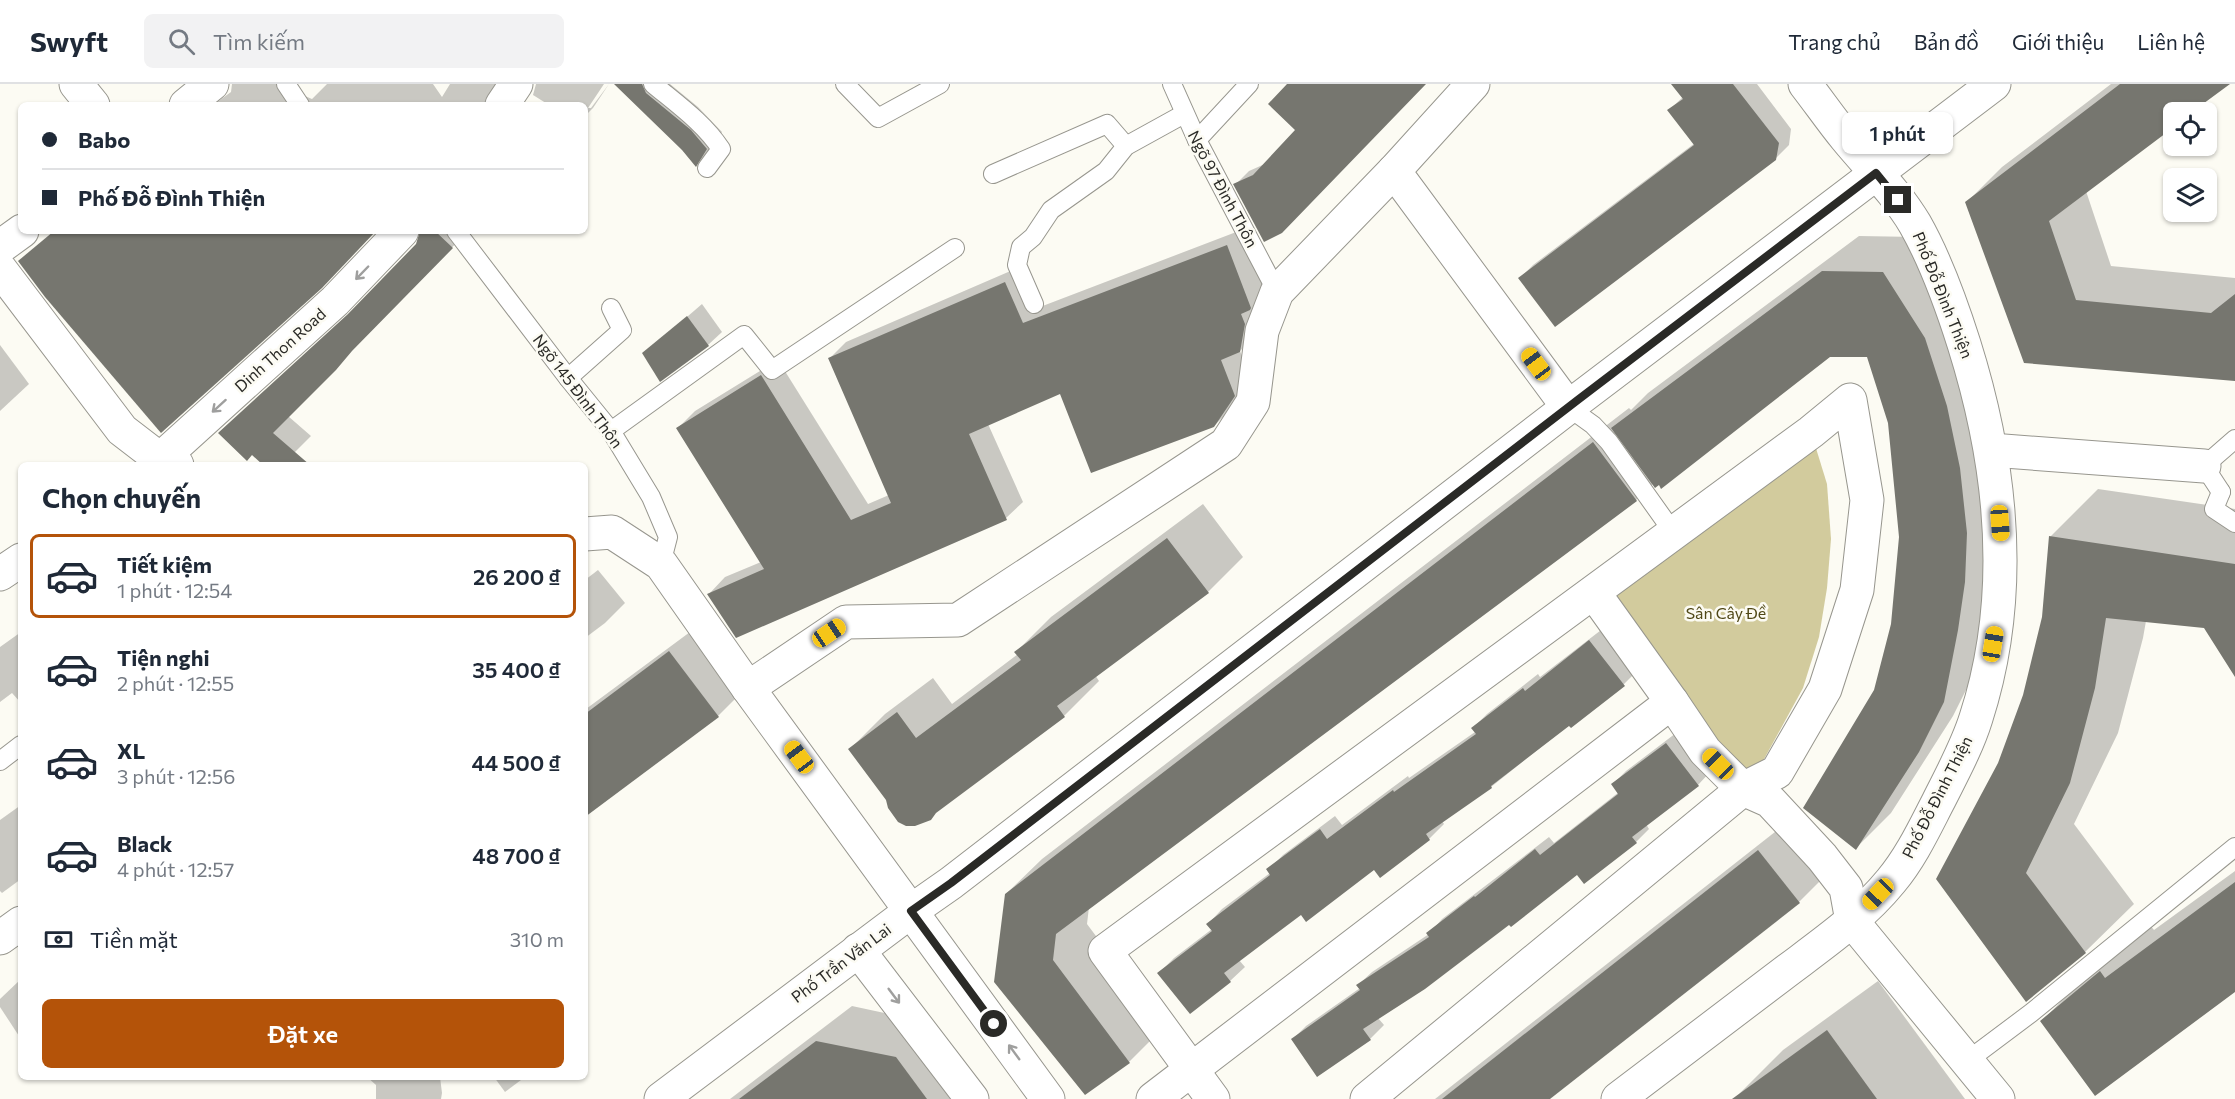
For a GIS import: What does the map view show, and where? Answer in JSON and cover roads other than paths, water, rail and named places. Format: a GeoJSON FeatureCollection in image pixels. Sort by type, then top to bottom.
{"type":"FeatureCollection","features":[{"type":"Feature","properties":{"kind":"street"},"geometry":{"type":"LineString","coordinates":[[76,84],[91,102]]}},
{"type":"Feature","properties":{"kind":"street"},"geometry":{"type":"LineString","coordinates":[[190,102],[212,84]]}},
{"type":"Feature","properties":{"kind":"street"},"geometry":{"type":"LineString","coordinates":[[505,102],[516,84]]}},
{"type":"Feature","properties":{"kind":"street"},"geometry":{"type":"LineString","coordinates":[[748,688],[846,622],[958,620],[1226,444],[1253,402],[1262,331],[1277,292],[1394,171],[1473,84]]}},
{"type":"Feature","properties":{"kind":"street","name":"Phố Đỗ Đình Thiện"},"geometry":{"type":"LineString","coordinates":[[1618,1099],[1852,921],[1892,881],[1919,840],[1960,760],[1976,719],[1993,644],[2001,579],[2000,523],[1991,450],[1983,408],[1970,362],[1939,276],[1913,222],[1805,84]]}},
{"type":"Feature","properties":{"kind":"street","name":"Phố Trần Văn Lai"},"geometry":{"type":"LineString","coordinates":[[661,1099],[858,950],[951,883],[1568,408],[1994,84]]}},
{"type":"Feature","properties":{"kind":"street"},"geometry":{"type":"LineString","coordinates":[[1394,171],[1568,408]]}},
{"type":"Feature","properties":{"kind":"street"},"geometry":{"type":"LineString","coordinates":[[0,247],[18,234]]}},
{"type":"Feature","properties":{"kind":"street","name":"Dinh Thon Road"},"geometry":{"type":"LineString","coordinates":[[165,462],[335,301],[399,234]]}},
{"type":"Feature","properties":{"kind":"street"},"geometry":{"type":"LineString","coordinates":[[0,269],[122,430],[163,462]]}},
{"type":"Feature","properties":{"kind":"street"},"geometry":{"type":"LineString","coordinates":[[1213,1099],[1105,951],[1594,593],[1673,532],[1811,432],[1850,400],[1868,500],[1857,590],[1825,689],[1777,772],[1743,789],[1367,1099]]}},
{"type":"Feature","properties":{"kind":"street"},"geometry":{"type":"LineString","coordinates":[[1991,450],[2220,482]]}},
{"type":"Feature","properties":{"kind":"street"},"geometry":{"type":"LineString","coordinates":[[588,534],[612,532],[661,564],[748,688],[1048,1099]]}},
{"type":"Feature","properties":{"kind":"street"},"geometry":{"type":"LineString","coordinates":[[0,574],[18,562]]}},
{"type":"Feature","properties":{"kind":"street"},"geometry":{"type":"LineString","coordinates":[[1594,593],[1705,751],[1743,789],[1770,801],[1822,857],[1846,888],[1852,921],[1998,1099]]}},
{"type":"Feature","properties":{"kind":"street"},"geometry":{"type":"LineString","coordinates":[[1153,1099],[1672,702]]}},
{"type":"Feature","properties":{"kind":"street"},"geometry":{"type":"LineString","coordinates":[[0,938],[18,925]]}},
{"type":"Feature","properties":{"kind":"street"},"geometry":{"type":"LineString","coordinates":[[858,950],[972,1099]]}},
{"type":"Feature","properties":{"kind":"lane"},"geometry":{"type":"LineString","coordinates":[[286,84],[298,102]]}},
{"type":"Feature","properties":{"kind":"lane"},"geometry":{"type":"LineString","coordinates":[[653,84],[687,111],[714,138],[721,149],[707,168]]}},
{"type":"Feature","properties":{"kind":"lane"},"geometry":{"type":"LineString","coordinates":[[845,84],[878,118],[940,84]]}},
{"type":"Feature","properties":{"kind":"lane","name":"Ngõ 97 Đình Thôn"},"geometry":{"type":"LineString","coordinates":[[1172,84],[1197,140],[1277,292]]}},
{"type":"Feature","properties":{"kind":"lane"},"geometry":{"type":"LineString","coordinates":[[1197,140],[1249,84]]}},
{"type":"Feature","properties":{"kind":"lane"},"geometry":{"type":"LineString","coordinates":[[1034,304],[1017,265],[1021,247],[1033,237],[1051,210],[1106,171],[1126,146],[1184,114]]}},
{"type":"Feature","properties":{"kind":"lane"},"geometry":{"type":"LineString","coordinates":[[993,174],[1107,124],[1126,146]]}},
{"type":"Feature","properties":{"kind":"lane","name":"Ngõ 145 Đình Thôn"},"geometry":{"type":"LineString","coordinates":[[458,234],[611,431],[651,497],[668,537],[661,564]]}},
{"type":"Feature","properties":{"kind":"lane"},"geometry":{"type":"LineString","coordinates":[[611,431],[744,335],[772,370],[955,248]]}},
{"type":"Feature","properties":{"kind":"lane"},"geometry":{"type":"LineString","coordinates":[[568,378],[622,330],[611,308]]}},
{"type":"Feature","properties":{"kind":"lane"},"geometry":{"type":"LineString","coordinates":[[1568,408],[1593,424],[1609,442],[1673,532]]}},
{"type":"Feature","properties":{"kind":"lane"},"geometry":{"type":"LineString","coordinates":[[2235,440],[2220,482],[2214,509],[2235,524]]}},
{"type":"Feature","properties":{"kind":"lane"},"geometry":{"type":"LineString","coordinates":[[0,761],[18,747]]}},
{"type":"Feature","properties":{"kind":"lane"},"geometry":{"type":"LineString","coordinates":[[1967,1061],[2031,1013],[2235,848]]}},
{"type":"Feature","properties":{"kind":"park label","name":"Sân Cây Đề"},"geometry":{"type":"Point","coordinates":[1726,613]}}]}
